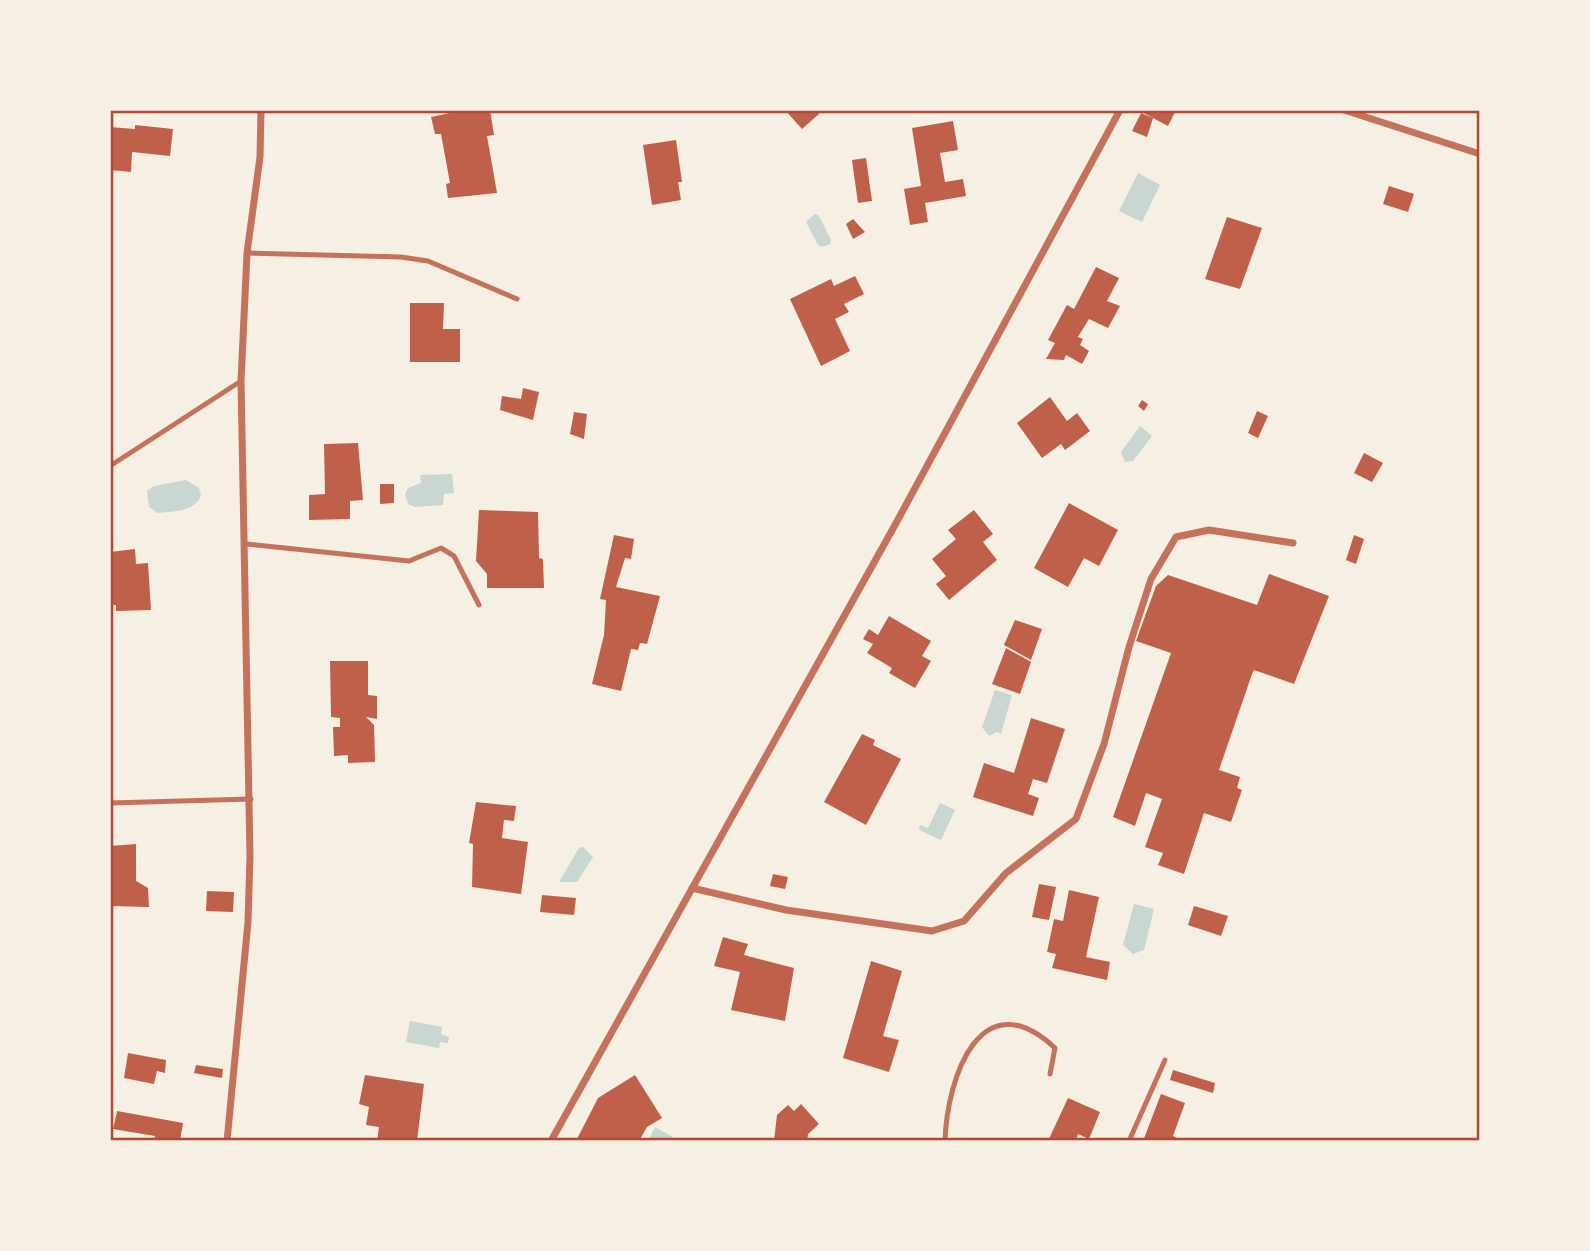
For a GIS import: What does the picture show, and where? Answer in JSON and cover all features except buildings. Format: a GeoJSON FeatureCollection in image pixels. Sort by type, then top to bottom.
{"type":"FeatureCollection","features":[{"type":"Feature","properties":{"kind":"street"},"geometry":{"type":"LineString","coordinates":[[227,1141],[248,922],[251,799],[242,381],[247,253],[260,157],[261,110]]}},
{"type":"Feature","properties":{"kind":"street"},"geometry":{"type":"LineString","coordinates":[[551,1141],[1120,110]]}},
{"type":"Feature","properties":{"kind":"street"},"geometry":{"type":"LineString","coordinates":[[1344,110],[1480,153]]}},
{"type":"Feature","properties":{"kind":"street"},"geometry":{"type":"LineString","coordinates":[[692,888],[786,910],[932,931],[964,921],[1006,873],[1076,819],[1104,744],[1129,647],[1151,579],[1176,537],[1209,530],[1293,543]]}},
{"type":"Feature","properties":{"kind":"lane"},"geometry":{"type":"LineString","coordinates":[[247,253],[401,257],[428,261],[517,299]]}},
{"type":"Feature","properties":{"kind":"lane"},"geometry":{"type":"LineString","coordinates":[[110,467],[242,381]]}},
{"type":"Feature","properties":{"kind":"lane"},"geometry":{"type":"LineString","coordinates":[[247,544],[410,561],[442,548],[454,556],[479,605]]}},
{"type":"Feature","properties":{"kind":"lane"},"geometry":{"type":"LineString","coordinates":[[110,803],[251,799]]}},
{"type":"Feature","properties":{"kind":"lane"},"geometry":{"type":"LineString","coordinates":[[945,1141],[946,1107],[955,1075],[974,1042],[992,1027],[1014,1022],[1037,1031],[1055,1048],[1050,1074]]}},
{"type":"Feature","properties":{"kind":"lane"},"geometry":{"type":"LineString","coordinates":[[1129,1141],[1165,1060]]}},
{"type":"Feature","properties":{"kind":"shaded area"},"geometry":{"type":"Polygon","coordinates":[[[1138,173],[1160,185],[1142,222],[1119,211],[1138,173]]]}},
{"type":"Feature","properties":{"kind":"shaded area"},"geometry":{"type":"Polygon","coordinates":[[[815,214],[819,216],[831,240],[830,244],[822,247],[818,245],[806,222],[815,214]]]}},
{"type":"Feature","properties":{"kind":"shaded area"},"geometry":{"type":"Polygon","coordinates":[[[1140,426],[1152,436],[1133,461],[1125,462],[1121,452],[1140,426]]]}},
{"type":"Feature","properties":{"kind":"shaded area"},"geometry":{"type":"Polygon","coordinates":[[[452,474],[454,493],[444,494],[443,505],[415,507],[408,504],[405,494],[408,488],[421,483],[420,475],[452,474]]]}},
{"type":"Feature","properties":{"kind":"shaded area"},"geometry":{"type":"Polygon","coordinates":[[[186,480],[199,488],[201,496],[193,505],[183,510],[158,513],[149,507],[147,491],[154,486],[186,480]]]}},
{"type":"Feature","properties":{"kind":"shaded area"},"geometry":{"type":"Polygon","coordinates":[[[995,690],[1012,695],[1001,734],[997,732],[989,736],[982,727],[995,690]]]}},
{"type":"Feature","properties":{"kind":"shaded area"},"geometry":{"type":"Polygon","coordinates":[[[940,803],[955,810],[941,840],[919,830],[920,825],[928,828],[940,803]]]}},
{"type":"Feature","properties":{"kind":"shaded area"},"geometry":{"type":"Polygon","coordinates":[[[583,847],[593,857],[577,882],[559,882],[579,848],[583,847]]]}},
{"type":"Feature","properties":{"kind":"shaded area"},"geometry":{"type":"Polygon","coordinates":[[[1134,904],[1154,909],[1144,950],[1133,954],[1123,945],[1134,904]]]}},
{"type":"Feature","properties":{"kind":"shaded area"},"geometry":{"type":"Polygon","coordinates":[[[410,1021],[442,1027],[441,1034],[449,1037],[448,1043],[440,1042],[439,1048],[406,1042],[410,1021]]]}},
{"type":"Feature","properties":{"kind":"shaded area"},"geometry":{"type":"Polygon","coordinates":[[[655,1127],[673,1137],[671,1141],[648,1141],[655,1127]]]}}]}
